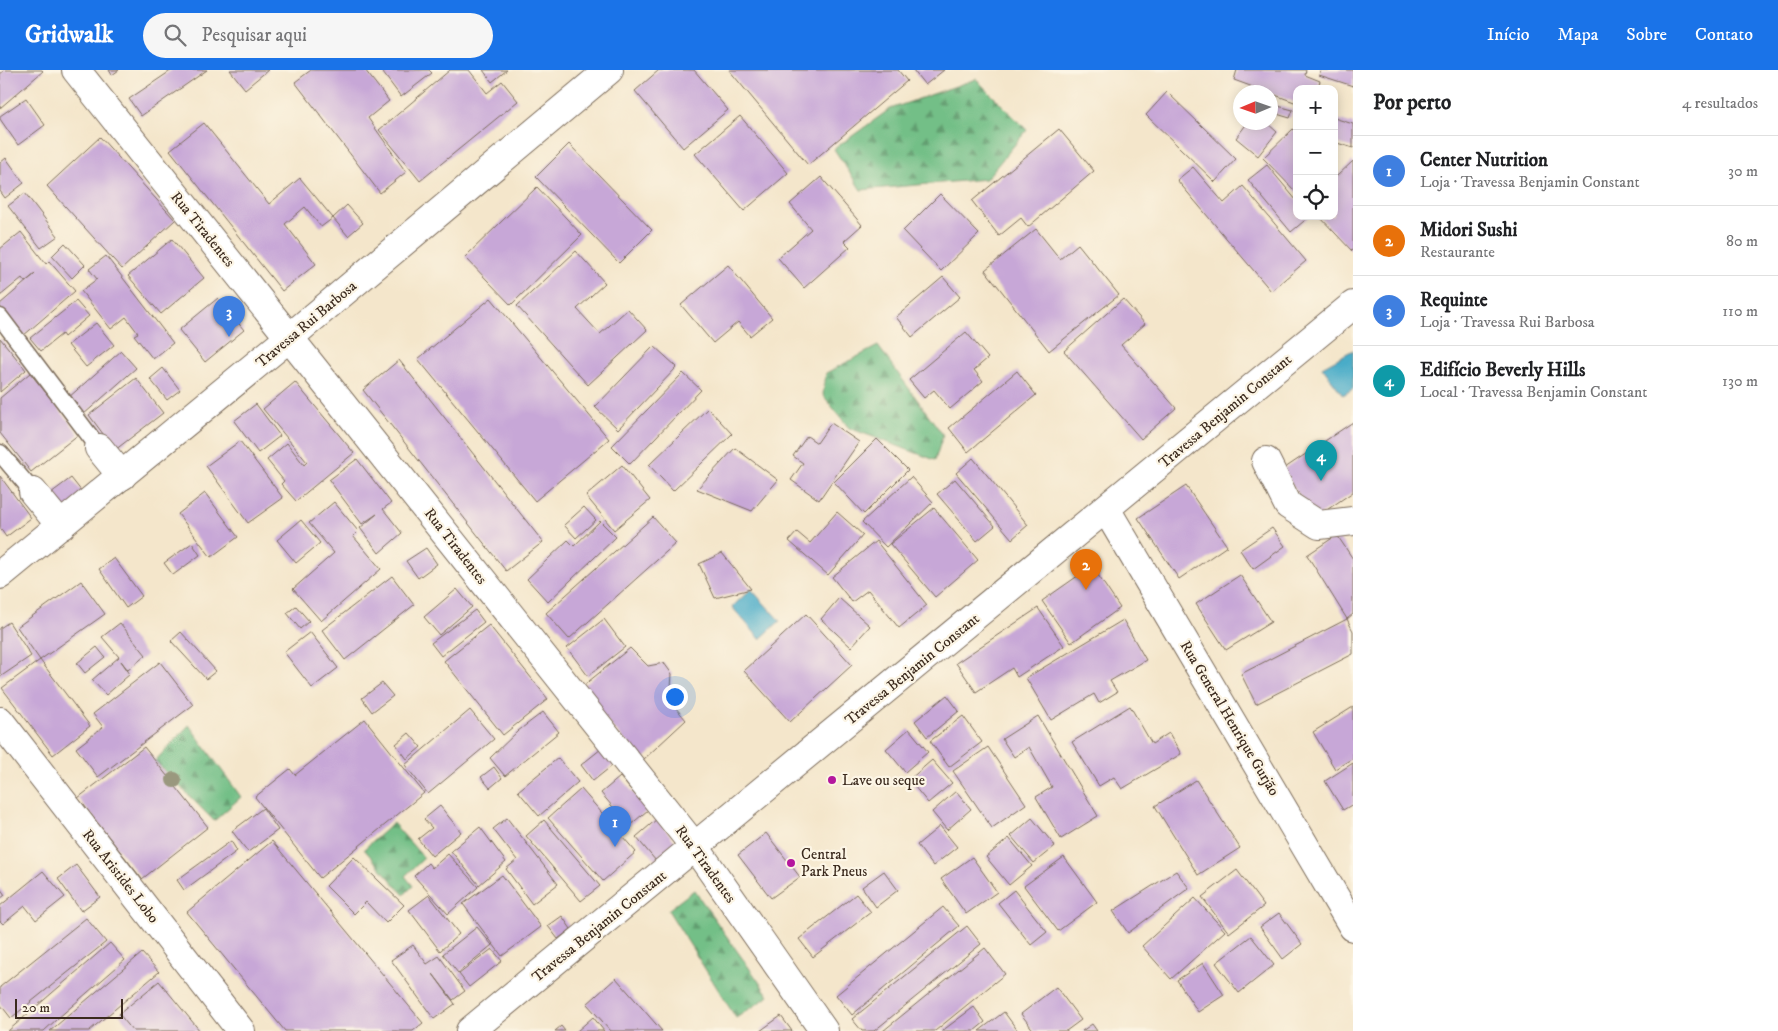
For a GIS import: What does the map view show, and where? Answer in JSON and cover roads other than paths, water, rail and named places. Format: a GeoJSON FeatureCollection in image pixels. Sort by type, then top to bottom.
{"type":"FeatureCollection","features":[{"type":"Feature","properties":{"kind":"street","name":"Rua Tiradentes"},"geometry":{"type":"LineString","coordinates":[[76,70],[695,847],[824,1031]]}},
{"type":"Feature","properties":{"kind":"street","name":"Travessa Rui Barbosa"},"geometry":{"type":"LineString","coordinates":[[0,576],[290,337],[609,70]]}},
{"type":"Feature","properties":{"kind":"street","name":"Travessa Benjamin Constant"},"geometry":{"type":"LineString","coordinates":[[470,1031],[1353,305]]}},
{"type":"Feature","properties":{"kind":"street"},"geometry":{"type":"LineString","coordinates":[[99,448],[122,476]]}},
{"type":"Feature","properties":{"kind":"street"},"geometry":{"type":"LineString","coordinates":[[1266,461],[1288,505],[1319,525],[1353,521]]}},
{"type":"Feature","properties":{"kind":"street"},"geometry":{"type":"LineString","coordinates":[[33,492],[61,526]]}},
{"type":"Feature","properties":{"kind":"street","name":"Rua General Henrique Gurjão"},"geometry":{"type":"LineString","coordinates":[[1106,510],[1353,927]]}},
{"type":"Feature","properties":{"kind":"street","name":"Rua Aristides Lobo"},"geometry":{"type":"LineString","coordinates":[[0,721],[241,1031]]}},
{"type":"Feature","properties":{"kind":"lane"},"geometry":{"type":"LineString","coordinates":[[0,317],[99,448]]}},
{"type":"Feature","properties":{"kind":"lane"},"geometry":{"type":"LineString","coordinates":[[0,453],[33,492]]}},
{"type":"Feature","properties":{"kind":"water"},"geometry":{"type":"Polygon","coordinates":[[[1353,350],[1353,389],[1343,395],[1322,367],[1353,350]]]}},
{"type":"Feature","properties":{"kind":"water"},"geometry":{"type":"Polygon","coordinates":[[[751,589],[780,621],[760,639],[732,607],[751,589]]]}},
{"type":"Feature","properties":{"kind":"place","name":"Requinte"},"geometry":{"type":"Point","coordinates":[229,337]}},
{"type":"Feature","properties":{"kind":"place","name":"Edifício Beverly Hills"},"geometry":{"type":"Point","coordinates":[1321,481]}},
{"type":"Feature","properties":{"kind":"place","name":"Midori Sushi"},"geometry":{"type":"Point","coordinates":[1086,590]}},
{"type":"Feature","properties":{"kind":"place","name":"Lave ou seque"},"geometry":{"type":"Point","coordinates":[832,780]}},
{"type":"Feature","properties":{"kind":"place","name":"Center Nutrition"},"geometry":{"type":"Point","coordinates":[615,847]}},
{"type":"Feature","properties":{"kind":"place","name":"Central Park Pneus"},"geometry":{"type":"Point","coordinates":[791,863]}}]}
